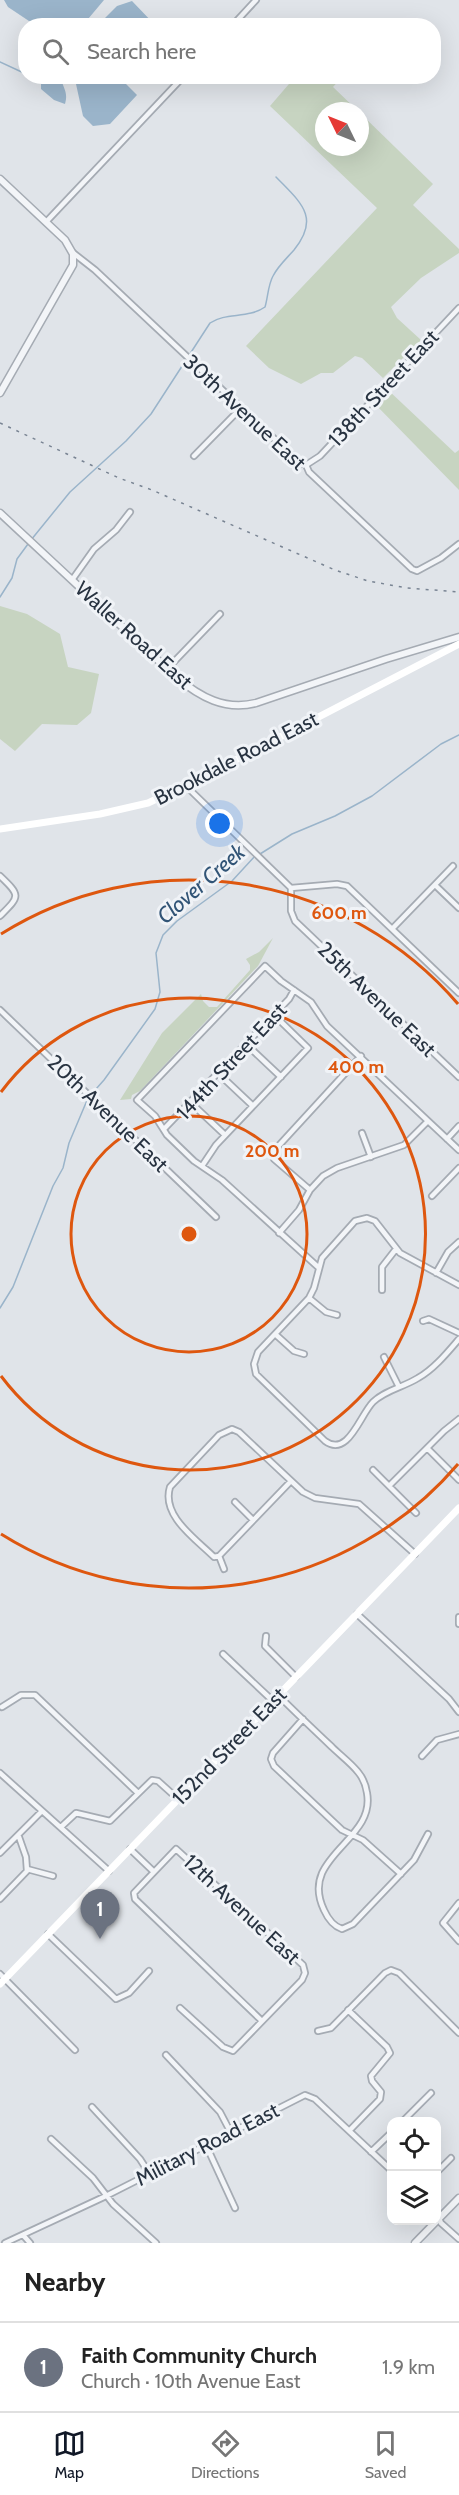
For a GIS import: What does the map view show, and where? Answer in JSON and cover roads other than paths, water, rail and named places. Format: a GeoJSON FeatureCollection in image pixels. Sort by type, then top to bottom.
{"type":"FeatureCollection","features":[{"type":"Feature","properties":{"kind":"main road","name":"Brookdale Road East"},"geometry":{"type":"LineString","coordinates":[[0,829],[127,808],[148,802],[186,786],[459,644]]}},
{"type":"Feature","properties":{"kind":"main road","name":"152nd Street East"},"geometry":{"type":"LineString","coordinates":[[2,1979],[459,1508]]}},
{"type":"Feature","properties":{"kind":"street"},"geometry":{"type":"LineString","coordinates":[[239,18],[256,0]]}},
{"type":"Feature","properties":{"kind":"street"},"geometry":{"type":"LineString","coordinates":[[46,222],[176,84]]}},
{"type":"Feature","properties":{"kind":"street"},"geometry":{"type":"LineString","coordinates":[[0,179],[70,246],[72,252],[72,268],[0,393]]}},
{"type":"Feature","properties":{"kind":"street","name":"30th Avenue East"},"geometry":{"type":"LineString","coordinates":[[72,252],[95,270],[299,462],[306,465],[309,472],[412,569],[417,571],[441,558],[459,543]]}},
{"type":"Feature","properties":{"kind":"street","name":"138th Street East"},"geometry":{"type":"LineString","coordinates":[[306,465],[320,456],[459,308]]}},
{"type":"Feature","properties":{"kind":"street"},"geometry":{"type":"LineString","coordinates":[[194,456],[241,408]]}},
{"type":"Feature","properties":{"kind":"street"},"geometry":{"type":"LineString","coordinates":[[72,580],[94,549],[116,530],[130,512]]}},
{"type":"Feature","properties":{"kind":"street","name":"Waller Road East"},"geometry":{"type":"LineString","coordinates":[[0,513],[167,669],[199,693],[223,704],[240,707],[459,637]]}},
{"type":"Feature","properties":{"kind":"street"},"geometry":{"type":"LineString","coordinates":[[167,669],[220,615]]}},
{"type":"Feature","properties":{"kind":"street"},"geometry":{"type":"LineString","coordinates":[[186,786],[291,888],[344,885],[459,993]]}},
{"type":"Feature","properties":{"kind":"street"},"geometry":{"type":"LineString","coordinates":[[392,929],[453,866]]}},
{"type":"Feature","properties":{"kind":"street"},"geometry":{"type":"LineString","coordinates":[[0,876],[15,890],[17,897],[0,916]]}},
{"type":"Feature","properties":{"kind":"street"},"geometry":{"type":"LineString","coordinates":[[435,885],[459,908]]}},
{"type":"Feature","properties":{"kind":"street","name":"25th Avenue East"},"geometry":{"type":"LineString","coordinates":[[291,888],[291,911],[295,921],[459,1077]]}},
{"type":"Feature","properties":{"kind":"street"},"geometry":{"type":"LineString","coordinates":[[318,1267],[222,1180],[202,1166],[167,1135],[155,1116],[137,1100],[266,966],[311,1002],[327,1026],[459,1150]]}},
{"type":"Feature","properties":{"kind":"street","name":"144th Street East"},"geometry":{"type":"LineString","coordinates":[[164,1129],[219,1074],[289,999],[294,990]]}},
{"type":"Feature","properties":{"kind":"street","name":"20th Avenue East"},"geometry":{"type":"LineString","coordinates":[[0,1010],[216,1217]]}},
{"type":"Feature","properties":{"kind":"street"},"geometry":{"type":"LineString","coordinates":[[202,1166],[225,1135],[309,1047],[274,1015]]}},
{"type":"Feature","properties":{"kind":"street"},"geometry":{"type":"LineString","coordinates":[[246,1044],[281,1077]]}},
{"type":"Feature","properties":{"kind":"street"},"geometry":{"type":"LineString","coordinates":[[310,1190],[274,1159],[272,1153],[361,1056]]}},
{"type":"Feature","properties":{"kind":"street"},"geometry":{"type":"LineString","coordinates":[[219,1074],[253,1106]]}},
{"type":"Feature","properties":{"kind":"street"},"geometry":{"type":"LineString","coordinates":[[191,1103],[225,1135]]}},
{"type":"Feature","properties":{"kind":"street"},"geometry":{"type":"LineString","coordinates":[[279,1233],[299,1210],[310,1190],[331,1170],[404,1144],[428,1121]]}},
{"type":"Feature","properties":{"kind":"street"},"geometry":{"type":"LineString","coordinates":[[447,1139],[459,1126]]}},
{"type":"Feature","properties":{"kind":"street"},"geometry":{"type":"LineString","coordinates":[[362,1133],[371,1157]]}},
{"type":"Feature","properties":{"kind":"street"},"geometry":{"type":"LineString","coordinates":[[432,1196],[459,1168]]}},
{"type":"Feature","properties":{"kind":"street"},"geometry":{"type":"LineString","coordinates":[[459,1285],[396,1250],[375,1221],[363,1218],[355,1221],[322,1257],[309,1298],[258,1352],[254,1364],[255,1371],[325,1440],[335,1445],[346,1441],[373,1401],[424,1375],[459,1339]]}},
{"type":"Feature","properties":{"kind":"street"},"geometry":{"type":"LineString","coordinates":[[436,1274],[448,1252],[459,1242]]}},
{"type":"Feature","properties":{"kind":"street"},"geometry":{"type":"LineString","coordinates":[[382,1290],[382,1267],[396,1250]]}},
{"type":"Feature","properties":{"kind":"street"},"geometry":{"type":"LineString","coordinates":[[309,1298],[326,1312],[337,1316]]}},
{"type":"Feature","properties":{"kind":"street"},"geometry":{"type":"LineString","coordinates":[[423,1321],[429,1319],[459,1334]]}},
{"type":"Feature","properties":{"kind":"street"},"geometry":{"type":"LineString","coordinates":[[275,1334],[294,1351],[304,1354]]}},
{"type":"Feature","properties":{"kind":"street"},"geometry":{"type":"LineString","coordinates":[[384,1357],[399,1387]]}},
{"type":"Feature","properties":{"kind":"street"},"geometry":{"type":"LineString","coordinates":[[390,1485],[459,1419]]}},
{"type":"Feature","properties":{"kind":"street"},"geometry":{"type":"LineString","coordinates":[[291,1481],[219,1556],[214,1557],[177,1521],[168,1500],[170,1487],[219,1435],[227,1430],[239,1432],[307,1495],[359,1504],[415,1554]]}},
{"type":"Feature","properties":{"kind":"street"},"geometry":{"type":"LineString","coordinates":[[427,1449],[459,1479]]}},
{"type":"Feature","properties":{"kind":"street"},"geometry":{"type":"LineString","coordinates":[[373,1470],[417,1513]]}},
{"type":"Feature","properties":{"kind":"street"},"geometry":{"type":"LineString","coordinates":[[235,1502],[253,1520]]}},
{"type":"Feature","properties":{"kind":"street"},"geometry":{"type":"LineString","coordinates":[[219,1556],[224,1569]]}},
{"type":"Feature","properties":{"kind":"street"},"geometry":{"type":"LineString","coordinates":[[357,1614],[459,1710]]}},
{"type":"Feature","properties":{"kind":"street"},"geometry":{"type":"LineString","coordinates":[[459,1617],[459,1623]]}},
{"type":"Feature","properties":{"kind":"street"},"geometry":{"type":"LineString","coordinates":[[266,1636],[265,1646],[296,1677]]}},
{"type":"Feature","properties":{"kind":"street"},"geometry":{"type":"LineString","coordinates":[[223,1654],[303,1719],[357,1770],[365,1785],[368,1799],[361,1824],[327,1862],[319,1885],[325,1912],[334,1925],[342,1929],[353,1924],[414,1860],[428,1834]]}},
{"type":"Feature","properties":{"kind":"street"},"geometry":{"type":"LineString","coordinates":[[2,1707],[21,1695],[35,1695],[138,1792]]}},
{"type":"Feature","properties":{"kind":"street"},"geometry":{"type":"LineString","coordinates":[[303,1719],[273,1753],[272,1762],[342,1830],[374,1848],[401,1874]]}},
{"type":"Feature","properties":{"kind":"street"},"geometry":{"type":"LineString","coordinates":[[422,1756],[437,1740],[459,1734]]}},
{"type":"Feature","properties":{"kind":"street"},"geometry":{"type":"LineString","coordinates":[[0,1773],[109,1871]]}},
{"type":"Feature","properties":{"kind":"street"},"geometry":{"type":"LineString","coordinates":[[61,1827],[76,1813],[110,1821],[152,1779],[178,1799]]}},
{"type":"Feature","properties":{"kind":"street"},"geometry":{"type":"LineString","coordinates":[[0,1853],[19,1837],[42,1811]]}},
{"type":"Feature","properties":{"kind":"street"},"geometry":{"type":"LineString","coordinates":[[0,1899],[27,1869],[19,1837]]}},
{"type":"Feature","properties":{"kind":"street"},"geometry":{"type":"LineString","coordinates":[[130,1849],[153,1871],[137,1889],[134,1896],[137,1902],[262,2021],[237,2047],[230,2051],[223,2048],[180,2008]]}},
{"type":"Feature","properties":{"kind":"street","name":"12th Avenue East"},"geometry":{"type":"LineString","coordinates":[[153,1871],[177,1849],[303,1965],[305,1971],[302,1980],[262,2021]]}},
{"type":"Feature","properties":{"kind":"street"},"geometry":{"type":"LineString","coordinates":[[27,1869],[53,1876]]}},
{"type":"Feature","properties":{"kind":"street"},"geometry":{"type":"LineString","coordinates":[[459,1904],[443,1923],[459,1941]]}},
{"type":"Feature","properties":{"kind":"street"},"geometry":{"type":"LineString","coordinates":[[48,1934],[116,1999],[129,1994],[149,1971]]}},
{"type":"Feature","properties":{"kind":"street"},"geometry":{"type":"LineString","coordinates":[[318,2031],[331,2028],[389,1971],[399,1973],[459,2033]]}},
{"type":"Feature","properties":{"kind":"street"},"geometry":{"type":"LineString","coordinates":[[2,1979],[75,2050]]}},
{"type":"Feature","properties":{"kind":"street"},"geometry":{"type":"LineString","coordinates":[[348,2010],[387,2047],[390,2053],[370,2076],[381,2093],[380,2099],[349,2131]]}},
{"type":"Feature","properties":{"kind":"street"},"geometry":{"type":"LineString","coordinates":[[166,2055],[220,2112],[231,2133]]}},
{"type":"Feature","properties":{"kind":"street"},"geometry":{"type":"LineString","coordinates":[[406,2117],[431,2093]]}},
{"type":"Feature","properties":{"kind":"street","name":"Military Road East"},"geometry":{"type":"LineString","coordinates":[[5,2243],[106,2196],[305,2095],[315,2099],[387,2166]]}},
{"type":"Feature","properties":{"kind":"street"},"geometry":{"type":"LineString","coordinates":[[92,2107],[140,2159],[149,2173]]}},
{"type":"Feature","properties":{"kind":"street"},"geometry":{"type":"LineString","coordinates":[[371,2151],[387,2137]]}},
{"type":"Feature","properties":{"kind":"street"},"geometry":{"type":"LineString","coordinates":[[51,2139],[93,2178],[106,2196],[156,2243]]}},
{"type":"Feature","properties":{"kind":"street"},"geometry":{"type":"LineString","coordinates":[[206,2145],[235,2208]]}},
{"type":"Feature","properties":{"kind":"street"},"geometry":{"type":"LineString","coordinates":[[438,2171],[451,2158]]}},
{"type":"Feature","properties":{"kind":"street"},"geometry":{"type":"LineString","coordinates":[[441,2213],[459,2198]]}},
{"type":"Feature","properties":{"kind":"street"},"geometry":{"type":"LineString","coordinates":[[441,2223],[459,2239]]}},
{"type":"Feature","properties":{"kind":"street"},"geometry":{"type":"LineString","coordinates":[[415,2243],[430,2225]]}},
{"type":"Feature","properties":{"kind":"street"},"geometry":{"type":"LineString","coordinates":[[23,2235],[30,2243]]}},
{"type":"Feature","properties":{"kind":"water"},"geometry":{"type":"Polygon","coordinates":[[[4,0],[104,0],[89,18],[24,18],[8,7],[4,0]]]}},
{"type":"Feature","properties":{"kind":"water"},"geometry":{"type":"Polygon","coordinates":[[[132,1],[148,18],[105,18],[117,6],[132,1]]]}},
{"type":"Feature","properties":{"kind":"water"},"geometry":{"type":"Polygon","coordinates":[[[41,84],[63,84],[66,93],[65,104],[54,100],[41,89],[41,84]]]}},
{"type":"Feature","properties":{"kind":"water"},"geometry":{"type":"Polygon","coordinates":[[[76,84],[126,84],[137,95],[110,124],[93,126],[83,116],[76,84]]]}},
{"type":"Feature","properties":{"kind":"waterway"},"geometry":{"type":"LineString","coordinates":[[0,62],[18,70]]}},
{"type":"Feature","properties":{"kind":"waterway"},"geometry":{"type":"LineString","coordinates":[[31,540],[70,492],[126,441],[151,414],[210,323],[258,311],[265,307],[273,276],[294,250],[306,228],[304,210],[293,194],[276,177]]}},
{"type":"Feature","properties":{"kind":"waterway"},"geometry":{"type":"LineString","coordinates":[[0,597],[12,578],[17,559],[28,544]]}},
{"type":"Feature","properties":{"kind":"waterway","name":"Clover Creek"},"geometry":{"type":"LineString","coordinates":[[260,854],[292,834],[335,816],[372,796],[441,744],[459,735]]}},
{"type":"Feature","properties":{"kind":"waterway","name":"Clover Creek"},"geometry":{"type":"LineString","coordinates":[[0,1308],[13,1287],[53,1186],[63,1168],[69,1143],[88,1098],[104,1080],[155,1009],[160,992],[156,953],[163,935],[177,921],[232,881],[255,856]]}},
{"type":"Feature","properties":{"kind":"railway"},"geometry":{"type":"LineString","coordinates":[[0,423],[119,478],[152,490],[335,570],[368,581],[407,588],[459,592]]}},
{"type":"Feature","properties":{"kind":"place","name":"Faith Community Church"},"geometry":{"type":"Point","coordinates":[100,1939]}}]}
